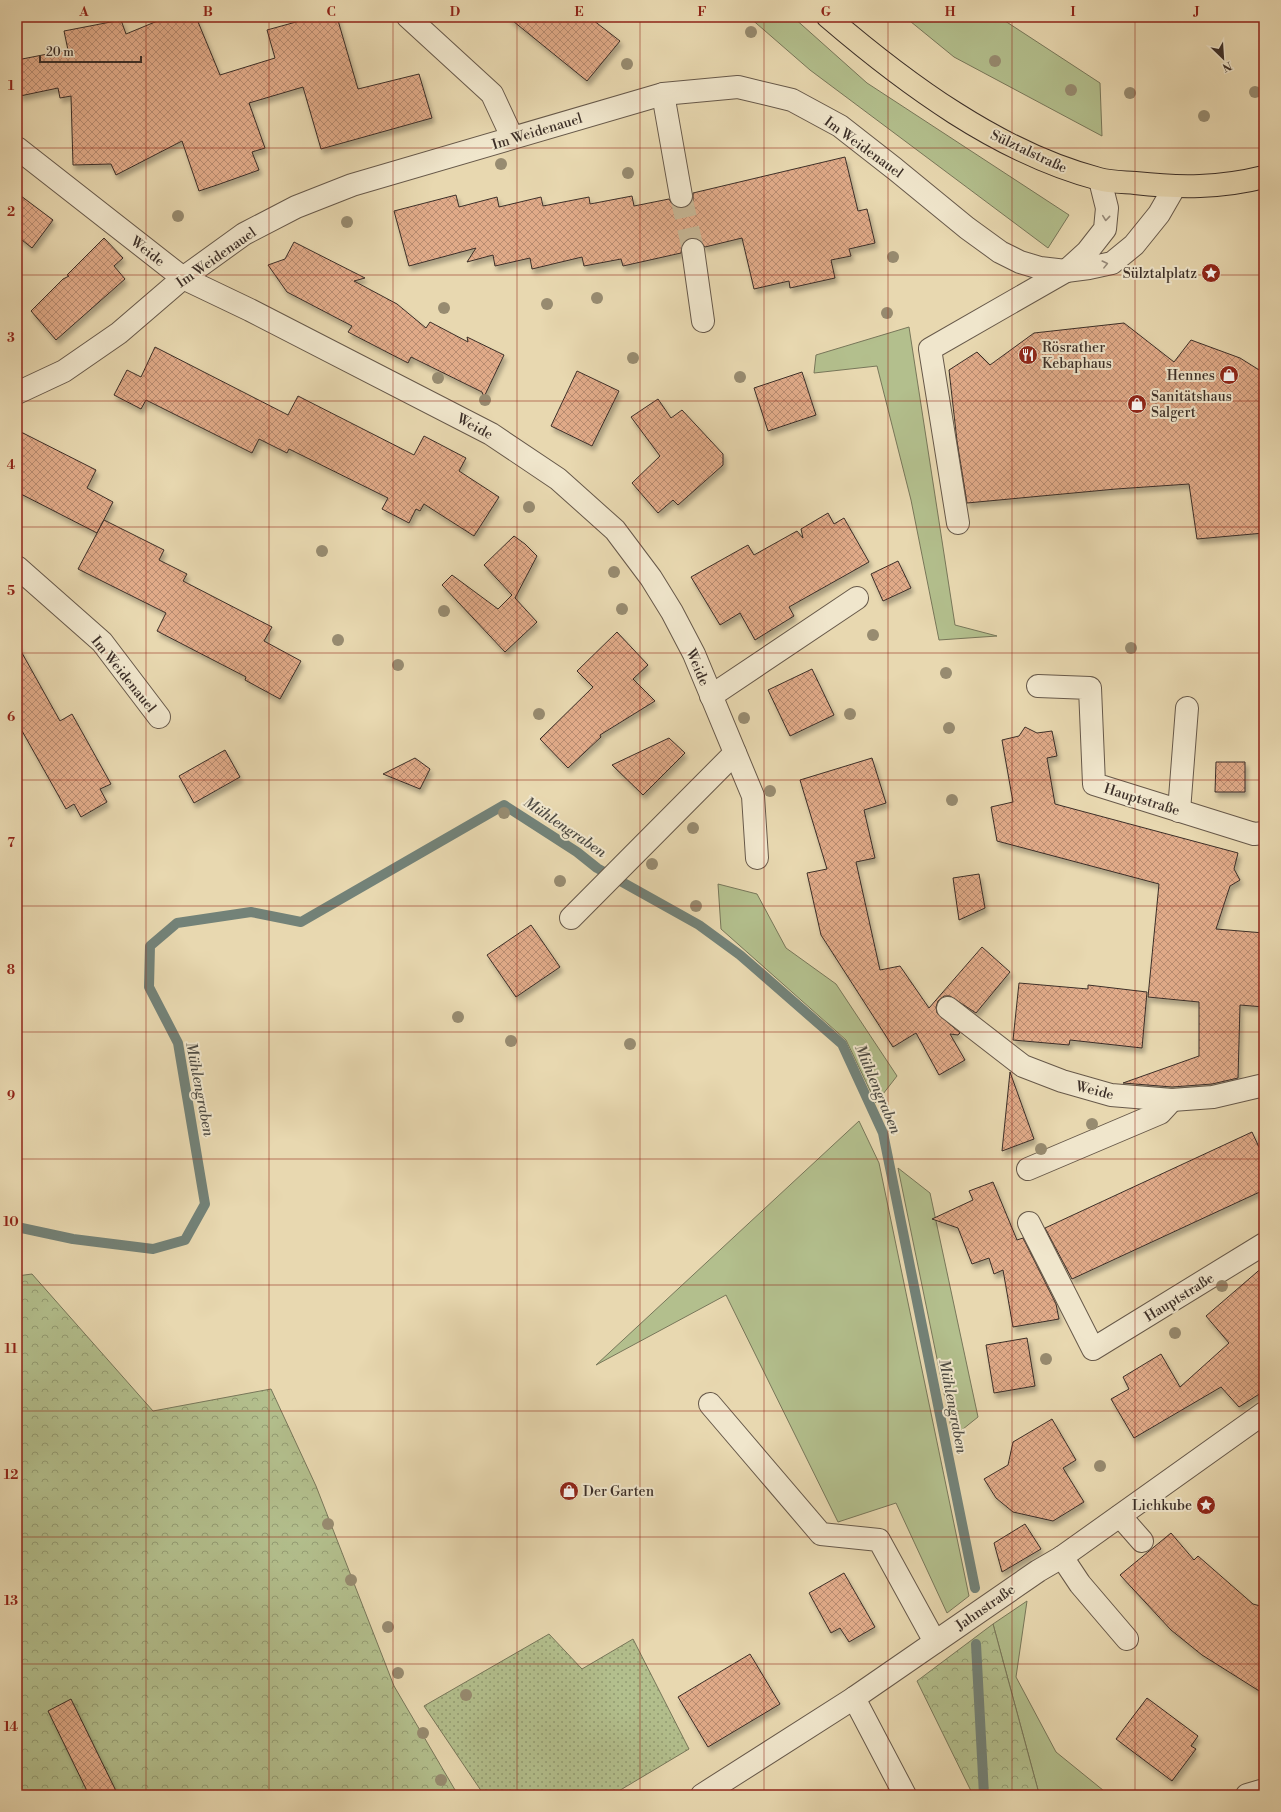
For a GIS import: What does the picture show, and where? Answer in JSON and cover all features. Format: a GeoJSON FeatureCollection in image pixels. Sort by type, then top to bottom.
{"type":"FeatureCollection","features":[{"type":"Feature","properties":{"kind":"main road","name":"Sülztalstraße"},"geometry":{"type":"LineString","coordinates":[[828,17],[904,76],[955,113],[1008,145],[1063,168],[1100,180],[1174,188],[1213,186],[1245,182],[1264,177]]}},
{"type":"Feature","properties":{"kind":"street"},"geometry":{"type":"LineString","coordinates":[[408,17],[492,94],[512,137]]}},
{"type":"Feature","properties":{"kind":"street","name":"Im Weidenauel"},"geometry":{"type":"LineString","coordinates":[[17,393],[70,367],[119,333],[183,278],[244,234],[296,207],[352,185],[663,94],[738,88],[792,100],[840,126],[896,169],[967,228],[1000,252],[1020,262],[1040,268],[1066,271],[1089,268],[1112,262],[1134,245],[1159,214],[1174,188]]}},
{"type":"Feature","properties":{"kind":"street"},"geometry":{"type":"LineString","coordinates":[[663,94],[681,196]]}},
{"type":"Feature","properties":{"kind":"street","name":"Weide"},"geometry":{"type":"LineString","coordinates":[[17,148],[183,278],[250,310],[491,434],[558,479],[615,530],[651,578],[672,612],[694,654],[753,796],[757,858]]}},
{"type":"Feature","properties":{"kind":"street"},"geometry":{"type":"LineString","coordinates":[[958,523],[930,349],[1066,271],[1087,252],[1105,229],[1107,208],[1100,180]]}},
{"type":"Feature","properties":{"kind":"street"},"geometry":{"type":"LineString","coordinates":[[693,250],[703,321]]}},
{"type":"Feature","properties":{"kind":"street","name":"Im Weidenauel"},"geometry":{"type":"LineString","coordinates":[[17,567],[102,642],[159,717]]}},
{"type":"Feature","properties":{"kind":"street"},"geometry":{"type":"LineString","coordinates":[[711,696],[857,598]]}},
{"type":"Feature","properties":{"kind":"street","name":"Hauptstraße"},"geometry":{"type":"LineString","coordinates":[[1038,686],[1090,688],[1094,784],[1254,834],[1264,833]]}},
{"type":"Feature","properties":{"kind":"street"},"geometry":{"type":"LineString","coordinates":[[1179,811],[1187,708]]}},
{"type":"Feature","properties":{"kind":"street"},"geometry":{"type":"LineString","coordinates":[[572,918],[620,867],[735,753]]}},
{"type":"Feature","properties":{"kind":"street","name":"Weide"},"geometry":{"type":"LineString","coordinates":[[948,1008],[1023,1066],[1062,1081],[1111,1095],[1172,1100],[1212,1097],[1264,1085]]}},
{"type":"Feature","properties":{"kind":"street"},"geometry":{"type":"LineString","coordinates":[[1028,1169],[1160,1113],[1172,1100]]}},
{"type":"Feature","properties":{"kind":"street","name":"Hauptstraße"},"geometry":{"type":"LineString","coordinates":[[1029,1223],[1093,1350],[1264,1244]]}},
{"type":"Feature","properties":{"kind":"street"},"geometry":{"type":"LineString","coordinates":[[710,1404],[821,1534],[878,1540],[935,1642]]}},
{"type":"Feature","properties":{"kind":"street","name":"Jahnstraße"},"geometry":{"type":"LineString","coordinates":[[702,1795],[854,1698],[1038,1571],[1062,1557],[1264,1413]]}},
{"type":"Feature","properties":{"kind":"street"},"geometry":{"type":"LineString","coordinates":[[1120,1516],[1142,1541]]}},
{"type":"Feature","properties":{"kind":"street"},"geometry":{"type":"LineString","coordinates":[[1062,1557],[1080,1584],[1127,1639]]}},
{"type":"Feature","properties":{"kind":"street"},"geometry":{"type":"LineString","coordinates":[[854,1698],[905,1795]]}},
{"type":"Feature","properties":{"kind":"street"},"geometry":{"type":"LineString","coordinates":[[1247,1795],[1264,1790]]}},
{"type":"Feature","properties":{"kind":"green space"},"geometry":{"type":"Polygon","coordinates":[[[749,17],[793,17],[867,83],[1069,215],[1048,248],[810,70],[749,17]]]}},
{"type":"Feature","properties":{"kind":"green space"},"geometry":{"type":"Polygon","coordinates":[[[905,17],[999,17],[1100,83],[1102,136],[954,57],[905,17]]]}},
{"type":"Feature","properties":{"kind":"green space"},"geometry":{"type":"Polygon","coordinates":[[[909,327],[955,625],[997,636],[939,640],[911,500],[877,366],[814,373],[816,355],[909,327]]]}},
{"type":"Feature","properties":{"kind":"green space"},"geometry":{"type":"Polygon","coordinates":[[[718,884],[757,894],[786,948],[836,984],[897,1076],[876,1103],[846,1040],[721,929],[718,884]]]}},
{"type":"Feature","properties":{"kind":"green space"},"geometry":{"type":"Polygon","coordinates":[[[859,1121],[879,1163],[969,1596],[947,1613],[896,1503],[838,1522],[726,1295],[596,1365],[859,1121]]]}},
{"type":"Feature","properties":{"kind":"green space"},"geometry":{"type":"Polygon","coordinates":[[[898,1168],[930,1193],[978,1417],[953,1437],[898,1168]]]}},
{"type":"Feature","properties":{"kind":"green space"},"geometry":{"type":"Polygon","coordinates":[[[32,1274],[153,1411],[271,1389],[316,1486],[394,1686],[458,1795],[17,1795],[17,1276],[32,1274]]]}},
{"type":"Feature","properties":{"kind":"green space"},"geometry":{"type":"Polygon","coordinates":[[[1027,1601],[1016,1677],[1056,1752],[1109,1795],[1042,1795],[1038,1790],[993,1624],[1027,1601]]]}},
{"type":"Feature","properties":{"kind":"green space"},"geometry":{"type":"Polygon","coordinates":[[[993,1624],[1038,1790],[1042,1795],[973,1795],[917,1681],[993,1624]]]}},
{"type":"Feature","properties":{"kind":"green space"},"geometry":{"type":"Polygon","coordinates":[[[549,1634],[582,1669],[633,1639],[689,1749],[612,1795],[484,1795],[424,1706],[549,1634]]]}},
{"type":"Feature","properties":{"kind":"building"},"geometry":{"type":"Polygon","coordinates":[[[167,17],[196,17],[220,75],[275,58],[267,30],[314,17],[337,17],[358,89],[419,74],[432,118],[321,149],[303,87],[249,103],[265,148],[252,152],[259,170],[217,185],[199,191],[182,141],[116,175],[111,164],[73,165],[71,96],[60,98],[58,88],[20,96],[17,78],[17,60],[68,50],[64,31],[121,20],[126,34],[167,17]]]}},
{"type":"Feature","properties":{"kind":"building"},"geometry":{"type":"Polygon","coordinates":[[[508,17],[589,17],[620,41],[587,81],[508,17]]]}},
{"type":"Feature","properties":{"kind":"building"},"geometry":{"type":"Polygon","coordinates":[[[845,157],[858,211],[867,209],[875,243],[849,249],[851,256],[831,260],[835,278],[790,288],[789,281],[754,289],[742,238],[705,247],[698,239],[691,238],[686,240],[682,245],[681,253],[623,266],[621,259],[584,266],[582,257],[532,269],[530,258],[495,266],[493,255],[467,262],[476,248],[409,266],[394,211],[456,195],[459,207],[497,197],[499,207],[541,197],[543,206],[589,197],[590,204],[632,196],[634,206],[669,199],[676,208],[683,208],[689,206],[693,201],[693,193],[845,157]]]}},
{"type":"Feature","properties":{"kind":"building"},"geometry":{"type":"Polygon","coordinates":[[[17,193],[53,220],[32,248],[17,236],[17,193]]]}},
{"type":"Feature","properties":{"kind":"building"},"geometry":{"type":"Polygon","coordinates":[[[104,238],[123,258],[114,266],[125,279],[56,340],[31,311],[63,279],[69,276],[67,275],[104,238]]]}},
{"type":"Feature","properties":{"kind":"building"},"geometry":{"type":"Polygon","coordinates":[[[294,242],[365,278],[354,281],[397,304],[426,328],[430,322],[468,342],[467,337],[504,355],[484,397],[482,392],[411,357],[408,363],[348,332],[352,326],[287,292],[268,265],[285,259],[294,242]]]}},
{"type":"Feature","properties":{"kind":"building"},"geometry":{"type":"Polygon","coordinates":[[[1124,323],[1174,362],[1191,340],[1240,358],[1264,373],[1264,533],[1197,539],[1189,484],[1116,489],[967,503],[957,441],[949,370],[977,352],[990,365],[1034,333],[1124,323]]]}},
{"type":"Feature","properties":{"kind":"building"},"geometry":{"type":"Polygon","coordinates":[[[155,347],[288,415],[298,396],[414,455],[424,436],[466,458],[459,471],[499,497],[474,536],[424,504],[420,511],[416,509],[409,523],[382,509],[388,498],[289,449],[287,453],[259,439],[252,453],[146,400],[141,409],[114,395],[127,370],[141,377],[155,347]]]}},
{"type":"Feature","properties":{"kind":"building"},"geometry":{"type":"Polygon","coordinates":[[[577,371],[619,391],[592,446],[551,426],[577,371]]]}},
{"type":"Feature","properties":{"kind":"building"},"geometry":{"type":"Polygon","coordinates":[[[802,372],[816,415],[768,431],[754,388],[802,372]]]}},
{"type":"Feature","properties":{"kind":"building"},"geometry":{"type":"Polygon","coordinates":[[[658,399],[671,418],[682,410],[723,454],[723,465],[678,505],[673,500],[658,513],[632,483],[660,456],[631,417],[658,399]]]}},
{"type":"Feature","properties":{"kind":"building"},"geometry":{"type":"Polygon","coordinates":[[[17,430],[96,470],[87,488],[113,502],[97,533],[17,492],[17,430]]]}},
{"type":"Feature","properties":{"kind":"building"},"geometry":{"type":"Polygon","coordinates":[[[828,513],[834,524],[844,518],[869,562],[789,607],[794,616],[755,640],[740,613],[720,625],[691,577],[748,545],[754,555],[797,531],[803,538],[801,529],[828,513]]]}},
{"type":"Feature","properties":{"kind":"building"},"geometry":{"type":"Polygon","coordinates":[[[104,520],[164,550],[159,560],[187,574],[183,581],[272,627],[264,641],[301,661],[280,699],[245,680],[246,677],[157,631],[166,613],[78,569],[104,520]]]}},
{"type":"Feature","properties":{"kind":"building"},"geometry":{"type":"Polygon","coordinates":[[[514,536],[537,556],[515,598],[537,622],[505,652],[442,585],[452,575],[498,609],[512,595],[484,565],[514,536]]]}},
{"type":"Feature","properties":{"kind":"building"},"geometry":{"type":"Polygon","coordinates":[[[898,561],[911,588],[883,601],[871,574],[898,561]]]}},
{"type":"Feature","properties":{"kind":"building"},"geometry":{"type":"Polygon","coordinates":[[[617,632],[648,665],[633,679],[655,701],[600,735],[601,737],[568,768],[540,739],[593,687],[577,671],[617,632]]]}},
{"type":"Feature","properties":{"kind":"building"},"geometry":{"type":"Polygon","coordinates":[[[17,644],[60,721],[72,714],[111,784],[100,789],[107,802],[81,817],[74,804],[66,809],[17,722],[17,644]]]}},
{"type":"Feature","properties":{"kind":"building"},"geometry":{"type":"Polygon","coordinates":[[[812,669],[834,715],[790,736],[768,690],[812,669]]]}},
{"type":"Feature","properties":{"kind":"building"},"geometry":{"type":"Polygon","coordinates":[[[1025,727],[1037,733],[1052,731],[1057,756],[1047,758],[1055,804],[1238,853],[1234,869],[1240,880],[1230,886],[1216,929],[1264,933],[1264,1007],[1240,1005],[1238,1078],[1212,1084],[1172,1087],[1123,1083],[1199,1056],[1199,1002],[1148,997],[1159,884],[997,841],[991,807],[1013,802],[1002,740],[1019,736],[1025,727]]]}},
{"type":"Feature","properties":{"kind":"building"},"geometry":{"type":"Polygon","coordinates":[[[669,738],[685,753],[643,795],[612,765],[669,738]]]}},
{"type":"Feature","properties":{"kind":"building"},"geometry":{"type":"Polygon","coordinates":[[[225,750],[240,777],[194,803],[179,776],[225,750]]]}},
{"type":"Feature","properties":{"kind":"building"},"geometry":{"type":"Polygon","coordinates":[[[415,758],[430,769],[420,789],[383,774],[415,758]]]}},
{"type":"Feature","properties":{"kind":"building"},"geometry":{"type":"Polygon","coordinates":[[[872,758],[886,803],[864,810],[875,858],[856,862],[880,970],[900,966],[929,1008],[982,947],[1010,972],[976,1013],[950,996],[944,996],[938,1001],[936,1007],[937,1013],[960,1033],[958,1035],[950,1034],[965,1060],[939,1075],[916,1033],[893,1047],[821,935],[807,873],[827,869],[800,780],[872,758]]]}},
{"type":"Feature","properties":{"kind":"building"},"geometry":{"type":"Polygon","coordinates":[[[1216,762],[1245,762],[1245,792],[1215,792],[1216,762]]]}},
{"type":"Feature","properties":{"kind":"building"},"geometry":{"type":"Polygon","coordinates":[[[979,874],[985,908],[959,920],[953,878],[979,874]]]}},
{"type":"Feature","properties":{"kind":"building"},"geometry":{"type":"Polygon","coordinates":[[[531,925],[560,967],[516,997],[487,955],[531,925]]]}},
{"type":"Feature","properties":{"kind":"building"},"geometry":{"type":"Polygon","coordinates":[[[1019,983],[1088,989],[1088,985],[1147,992],[1142,1048],[1070,1040],[1069,1045],[1013,1040],[1019,983]]]}},
{"type":"Feature","properties":{"kind":"building"},"geometry":{"type":"Polygon","coordinates":[[[1010,1072],[1034,1139],[1002,1151],[1010,1072]]]}},
{"type":"Feature","properties":{"kind":"building"},"geometry":{"type":"Polygon","coordinates":[[[1252,1132],[1264,1158],[1264,1190],[1072,1279],[1045,1228],[1252,1132]]]}},
{"type":"Feature","properties":{"kind":"building"},"geometry":{"type":"Polygon","coordinates":[[[993,1182],[1017,1240],[1023,1238],[1056,1304],[1059,1319],[1013,1327],[1003,1270],[994,1274],[989,1258],[972,1264],[958,1228],[932,1219],[973,1200],[969,1191],[993,1182]]]}},
{"type":"Feature","properties":{"kind":"building"},"geometry":{"type":"Polygon","coordinates":[[[1264,1266],[1264,1391],[1239,1407],[1221,1387],[1134,1438],[1111,1399],[1129,1389],[1123,1377],[1161,1354],[1180,1387],[1229,1343],[1206,1316],[1264,1266]]]}},
{"type":"Feature","properties":{"kind":"building"},"geometry":{"type":"Polygon","coordinates":[[[1027,1338],[1035,1386],[994,1393],[986,1345],[1027,1338]]]}},
{"type":"Feature","properties":{"kind":"building"},"geometry":{"type":"Polygon","coordinates":[[[1052,1419],[1076,1460],[1063,1468],[1084,1502],[1053,1521],[1013,1512],[996,1498],[984,1479],[1008,1465],[1013,1442],[1052,1419]]]}},
{"type":"Feature","properties":{"kind":"building"},"geometry":{"type":"Polygon","coordinates":[[[1025,1524],[1041,1549],[1002,1572],[994,1543],[1025,1524]]]}},
{"type":"Feature","properties":{"kind":"building"},"geometry":{"type":"Polygon","coordinates":[[[1171,1533],[1194,1560],[1198,1556],[1253,1604],[1264,1607],[1264,1694],[1202,1655],[1171,1630],[1120,1575],[1171,1533]]]}},
{"type":"Feature","properties":{"kind":"building"},"geometry":{"type":"Polygon","coordinates":[[[844,1573],[875,1627],[849,1642],[840,1628],[831,1633],[809,1593],[844,1573]]]}},
{"type":"Feature","properties":{"kind":"building"},"geometry":{"type":"Polygon","coordinates":[[[750,1654],[780,1704],[708,1747],[678,1697],[750,1654]]]}},
{"type":"Feature","properties":{"kind":"building"},"geometry":{"type":"Polygon","coordinates":[[[1147,1698],[1198,1736],[1191,1746],[1196,1749],[1172,1781],[1116,1739],[1147,1698]]]}},
{"type":"Feature","properties":{"kind":"building"},"geometry":{"type":"Polygon","coordinates":[[[71,1699],[118,1795],[89,1795],[48,1711],[71,1699]]]}},
{"type":"Feature","properties":{"kind":"waterway","name":"Mühlengraben"},"geometry":{"type":"LineString","coordinates":[[17,1227],[73,1239],[153,1249],[185,1240],[205,1204],[178,1043],[149,987],[150,946],[177,923],[251,912],[301,922],[504,805],[577,852],[597,868],[699,925],[740,955],[842,1044],[883,1133],[975,1588]]}},
{"type":"Feature","properties":{"kind":"waterway","name":"Mühlengraben"},"geometry":{"type":"LineString","coordinates":[[976,1644],[984,1795]]}},
{"type":"Feature","properties":{"kind":"tunnel"},"geometry":{"type":"LineString","coordinates":[[681,196],[693,250]]}},
{"type":"Feature","properties":{"kind":"place","name":"Sülztalplatz"},"geometry":{"type":"Point","coordinates":[1211,273]}},
{"type":"Feature","properties":{"kind":"place","name":"Rösrather Kebaphaus"},"geometry":{"type":"Point","coordinates":[1028,355]}},
{"type":"Feature","properties":{"kind":"place","name":"Hennes"},"geometry":{"type":"Point","coordinates":[1229,375]}},
{"type":"Feature","properties":{"kind":"place","name":"Sanitätshaus Salgert"},"geometry":{"type":"Point","coordinates":[1137,404]}},
{"type":"Feature","properties":{"kind":"place","name":"Der Garten"},"geometry":{"type":"Point","coordinates":[569,1491]}},
{"type":"Feature","properties":{"kind":"place","name":"Lichkube"},"geometry":{"type":"Point","coordinates":[1206,1505]}}]}
